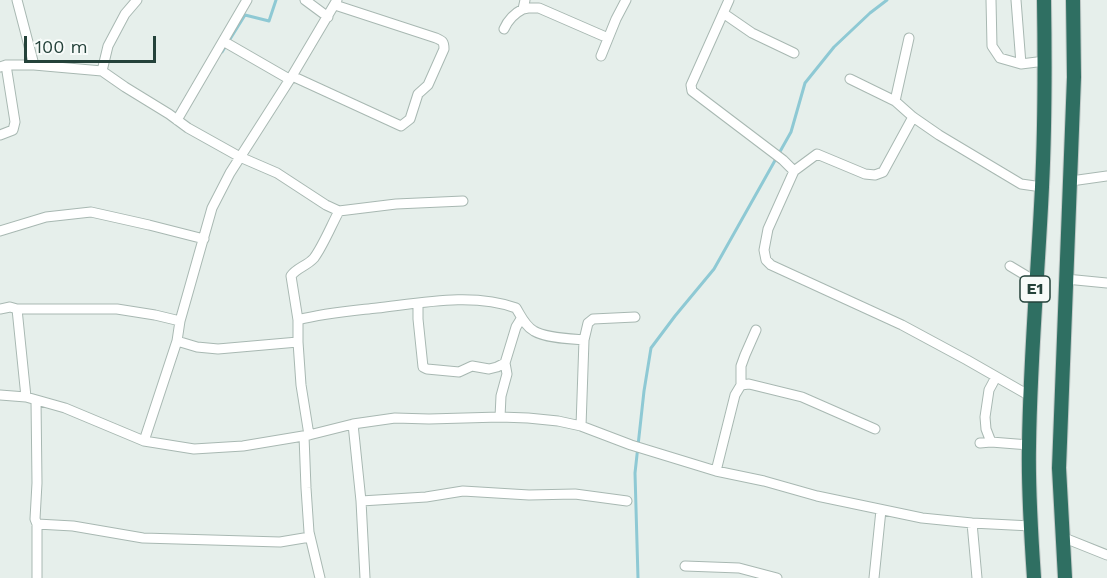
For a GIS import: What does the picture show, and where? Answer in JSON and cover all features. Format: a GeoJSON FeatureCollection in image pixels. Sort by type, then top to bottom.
{"type":"FeatureCollection","features":[{"type":"Feature","properties":{"kind":"highway","name":"E1"},"geometry":{"type":"LineString","coordinates":[[1034,578],[1030,526],[1029,445],[1035,281],[1042,187],[1046,61],[1044,0]]}},
{"type":"Feature","properties":{"kind":"highway","name":"E1"},"geometry":{"type":"LineString","coordinates":[[1065,578],[1059,468],[1071,181],[1074,0]]}},
{"type":"Feature","properties":{"kind":"street"},"geometry":{"type":"LineString","coordinates":[[17,0],[34,65]]}},
{"type":"Feature","properties":{"kind":"street"},"geometry":{"type":"LineString","coordinates":[[102,71],[108,46],[125,14],[137,0]]}},
{"type":"Feature","properties":{"kind":"street"},"geometry":{"type":"LineString","coordinates":[[177,120],[247,0]]}},
{"type":"Feature","properties":{"kind":"street"},"geometry":{"type":"LineString","coordinates":[[305,0],[328,17]]}},
{"type":"Feature","properties":{"kind":"street"},"geometry":{"type":"LineString","coordinates":[[601,56],[626,0]]}},
{"type":"Feature","properties":{"kind":"street"},"geometry":{"type":"LineString","coordinates":[[729,0],[691,85],[692,91],[789,165]]}},
{"type":"Feature","properties":{"kind":"street"},"geometry":{"type":"LineString","coordinates":[[992,0],[992,46],[1000,58],[1021,64],[1046,61]]}},
{"type":"Feature","properties":{"kind":"street"},"geometry":{"type":"LineString","coordinates":[[1016,0],[1021,64]]}},
{"type":"Feature","properties":{"kind":"street"},"geometry":{"type":"LineString","coordinates":[[144,441],[177,340],[180,321],[212,208],[230,173],[291,78],[336,2],[442,40],[444,50],[428,86],[418,94],[410,119],[401,126],[291,78],[223,40]]}},
{"type":"Feature","properties":{"kind":"street"},"geometry":{"type":"LineString","coordinates":[[504,29],[508,20],[524,5],[528,8],[539,8],[608,38]]}},
{"type":"Feature","properties":{"kind":"street"},"geometry":{"type":"LineString","coordinates":[[723,13],[752,33],[794,53]]}},
{"type":"Feature","properties":{"kind":"street"},"geometry":{"type":"LineString","coordinates":[[895,101],[909,38]]}},
{"type":"Feature","properties":{"kind":"street"},"geometry":{"type":"LineString","coordinates":[[0,135],[13,129],[15,122],[3,66],[34,65],[102,71],[188,128],[240,157],[277,173],[339,211],[396,204],[463,201]]}},
{"type":"Feature","properties":{"kind":"street"},"geometry":{"type":"LineString","coordinates":[[850,79],[895,101],[939,135],[1021,184],[1042,187]]}},
{"type":"Feature","properties":{"kind":"street"},"geometry":{"type":"LineString","coordinates":[[789,165],[818,154],[865,174],[875,175],[883,172],[913,117]]}},
{"type":"Feature","properties":{"kind":"street"},"geometry":{"type":"LineString","coordinates":[[789,165],[768,229],[764,250],[766,260],[771,265],[902,326],[1030,396]]}},
{"type":"Feature","properties":{"kind":"street"},"geometry":{"type":"LineString","coordinates":[[1071,181],[1107,176]]}},
{"type":"Feature","properties":{"kind":"street"},"geometry":{"type":"LineString","coordinates":[[320,578],[310,537],[306,488],[307,436],[298,320],[291,276],[315,257],[339,211]]}},
{"type":"Feature","properties":{"kind":"street"},"geometry":{"type":"LineString","coordinates":[[0,231],[46,217],[91,212],[204,239]]}},
{"type":"Feature","properties":{"kind":"street"},"geometry":{"type":"LineString","coordinates":[[1010,266],[1035,281]]}},
{"type":"Feature","properties":{"kind":"street"},"geometry":{"type":"LineString","coordinates":[[1066,279],[1107,283]]}},
{"type":"Feature","properties":{"kind":"street"},"geometry":{"type":"LineString","coordinates":[[298,320],[315,315],[418,303],[475,300],[516,308],[521,319],[534,331],[565,339],[584,340]]}},
{"type":"Feature","properties":{"kind":"street"},"geometry":{"type":"LineString","coordinates":[[418,303],[423,367],[459,372],[472,366],[489,369],[505,363]]}},
{"type":"Feature","properties":{"kind":"street"},"geometry":{"type":"LineString","coordinates":[[0,309],[10,307],[18,309],[117,309],[180,321]]}},
{"type":"Feature","properties":{"kind":"street"},"geometry":{"type":"LineString","coordinates":[[18,309],[26,397]]}},
{"type":"Feature","properties":{"kind":"street"},"geometry":{"type":"LineString","coordinates":[[581,426],[584,340],[588,322],[592,319],[635,317]]}},
{"type":"Feature","properties":{"kind":"street"},"geometry":{"type":"LineString","coordinates":[[500,417],[501,396],[507,374],[505,363],[516,327],[521,319]]}},
{"type":"Feature","properties":{"kind":"street"},"geometry":{"type":"LineString","coordinates":[[716,471],[735,395],[741,385],[741,366],[756,330]]}},
{"type":"Feature","properties":{"kind":"street"},"geometry":{"type":"LineString","coordinates":[[177,340],[197,347],[218,349],[298,342]]}},
{"type":"Feature","properties":{"kind":"street"},"geometry":{"type":"LineString","coordinates":[[991,442],[986,429],[986,417],[989,390],[996,377]]}},
{"type":"Feature","properties":{"kind":"street"},"geometry":{"type":"LineString","coordinates":[[741,385],[745,383],[802,398],[875,429]]}},
{"type":"Feature","properties":{"kind":"street"},"geometry":{"type":"LineString","coordinates":[[0,395],[26,397],[64,408],[144,441],[194,449],[243,446],[395,418],[528,418],[581,426],[631,445],[716,471],[881,510],[922,518],[1030,526]]}},
{"type":"Feature","properties":{"kind":"street"},"geometry":{"type":"LineString","coordinates":[[36,400],[37,578]]}},
{"type":"Feature","properties":{"kind":"street"},"geometry":{"type":"LineString","coordinates":[[353,424],[362,501],[366,578]]}},
{"type":"Feature","properties":{"kind":"street"},"geometry":{"type":"LineString","coordinates":[[980,443],[1029,445]]}},
{"type":"Feature","properties":{"kind":"street"},"geometry":{"type":"LineString","coordinates":[[362,501],[426,497],[463,491],[529,495],[575,494],[627,501]]}},
{"type":"Feature","properties":{"kind":"street"},"geometry":{"type":"LineString","coordinates":[[874,578],[881,510]]}},
{"type":"Feature","properties":{"kind":"street"},"geometry":{"type":"LineString","coordinates":[[972,523],[977,578]]}},
{"type":"Feature","properties":{"kind":"street"},"geometry":{"type":"LineString","coordinates":[[37,524],[73,526],[143,538],[280,542],[310,537]]}},
{"type":"Feature","properties":{"kind":"street"},"geometry":{"type":"LineString","coordinates":[[1062,537],[1107,555]]}},
{"type":"Feature","properties":{"kind":"street"},"geometry":{"type":"LineString","coordinates":[[685,566],[739,568],[777,578]]}},
{"type":"Feature","properties":{"kind":"waterway"},"geometry":{"type":"LineString","coordinates":[[222,52],[245,15],[269,21],[276,0]]}},
{"type":"Feature","properties":{"kind":"waterway"},"geometry":{"type":"LineString","coordinates":[[638,578],[635,473],[651,348],[714,269],[791,132],[805,83],[834,47],[887,0]]}}]}
